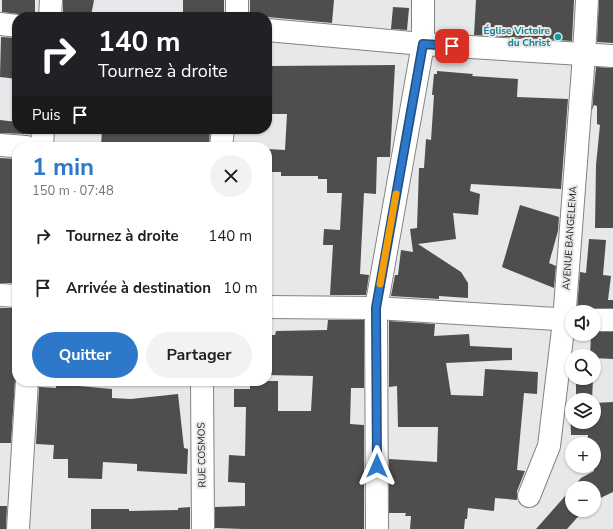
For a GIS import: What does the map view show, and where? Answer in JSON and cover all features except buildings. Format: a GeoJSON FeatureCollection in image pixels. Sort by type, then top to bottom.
{"type":"FeatureCollection","features":[{"type":"Feature","properties":{"kind":"street"},"geometry":{"type":"LineString","coordinates":[[50,12],[51,0]]}},
{"type":"Feature","properties":{"kind":"street"},"geometry":{"type":"LineString","coordinates":[[237,0],[237,12]]}},
{"type":"Feature","properties":{"kind":"street"},"geometry":{"type":"LineString","coordinates":[[377,529],[376,308],[423,44],[423,0]]}},
{"type":"Feature","properties":{"kind":"street","name":"AVENUE BANGELEMA"},"geometry":{"type":"LineString","coordinates":[[569,305],[587,0]]}},
{"type":"Feature","properties":{"kind":"street"},"geometry":{"type":"LineString","coordinates":[[0,24],[12,25]]}},
{"type":"Feature","properties":{"kind":"street"},"geometry":{"type":"LineString","coordinates":[[272,30],[423,44],[613,56]]}},
{"type":"Feature","properties":{"kind":"street"},"geometry":{"type":"LineString","coordinates":[[0,145],[12,146]]}},
{"type":"Feature","properties":{"kind":"street"},"geometry":{"type":"LineString","coordinates":[[0,295],[12,296]]}},
{"type":"Feature","properties":{"kind":"street"},"geometry":{"type":"LineString","coordinates":[[272,307],[376,308],[565,321]]}},
{"type":"Feature","properties":{"kind":"street"},"geometry":{"type":"LineString","coordinates":[[601,320],[613,320]]}},
{"type":"Feature","properties":{"kind":"street","name":"AVENUE BANGELEMA"},"geometry":{"type":"LineString","coordinates":[[529,496],[549,446],[565,341]]}},
{"type":"Feature","properties":{"kind":"street"},"geometry":{"type":"LineString","coordinates":[[18,529],[27,386]]}},
{"type":"Feature","properties":{"kind":"street","name":"RUE COSMOS"},"geometry":{"type":"LineString","coordinates":[[202,386],[203,529]]}},
{"type":"Feature","properties":{"kind":"slow traffic"},"geometry":{"type":"LineString","coordinates":[[380,284],[396,194]]}},
{"type":"Feature","properties":{"kind":"place","name":"Église Victoire du Christ"},"geometry":{"type":"Point","coordinates":[558,37]}},
{"type":"Feature","properties":{"kind":"route"},"geometry":{"type":"LineString","coordinates":[[377,466],[376,308],[423,44],[452,46]]}}]}
